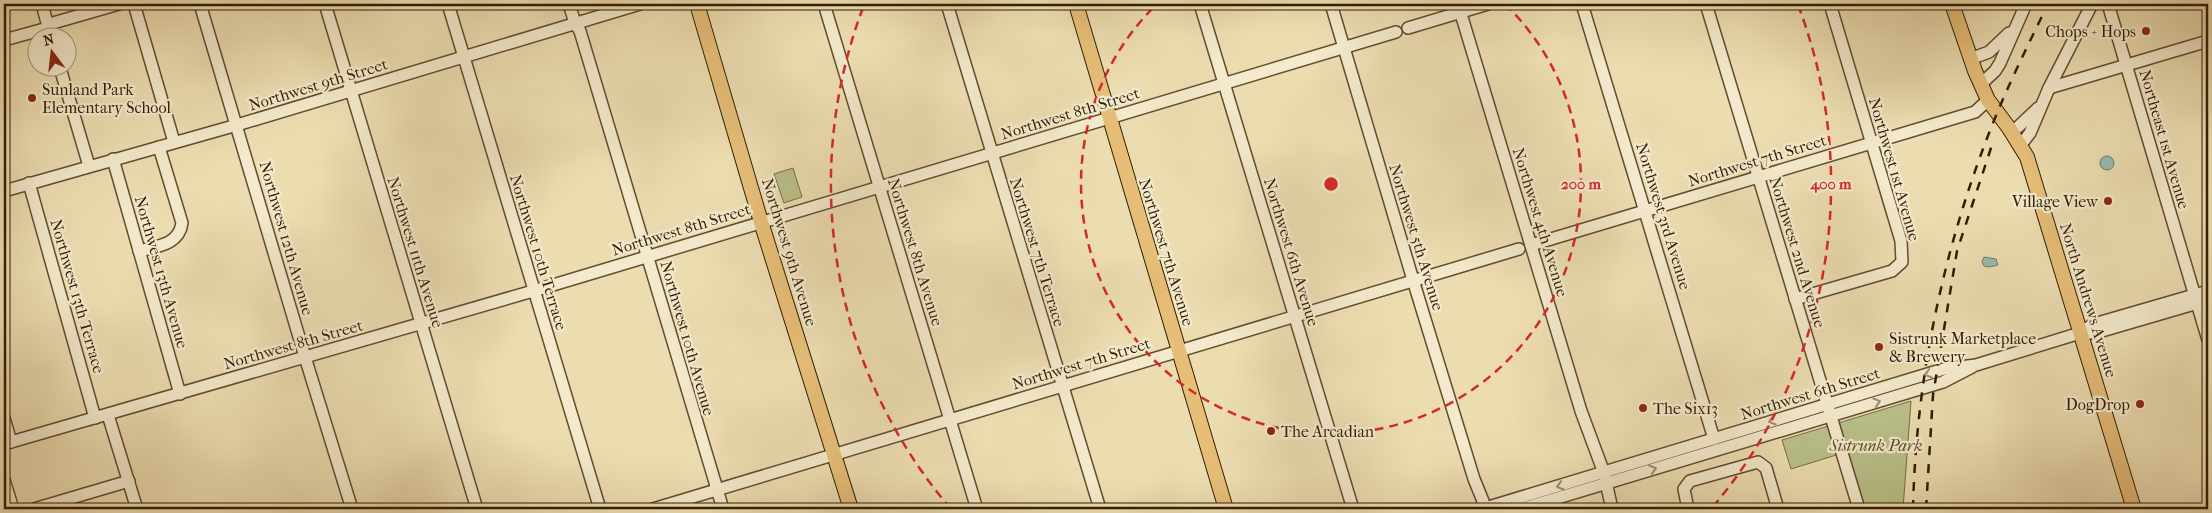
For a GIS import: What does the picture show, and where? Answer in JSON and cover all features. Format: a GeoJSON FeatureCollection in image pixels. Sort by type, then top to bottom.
{"type":"FeatureCollection","features":[{"type":"Feature","properties":{"kind":"main road","name":"Northwest 9th Avenue"},"geometry":{"type":"LineString","coordinates":[[698,4],[761,222],[851,509]]}},
{"type":"Feature","properties":{"kind":"main road","name":"Northwest 7th Avenue"},"geometry":{"type":"LineString","coordinates":[[1076,4],[1226,509]]}},
{"type":"Feature","properties":{"kind":"main road","name":"North Andrews Avenue"},"geometry":{"type":"LineString","coordinates":[[1952,4],[1970,60],[1984,91],[2024,148]]}},
{"type":"Feature","properties":{"kind":"main road","name":"North Andrews Avenue"},"geometry":{"type":"LineString","coordinates":[[1984,91],[1996,97],[2018,127],[2134,509]]}},
{"type":"Feature","properties":{"kind":"street"},"geometry":{"type":"LineString","coordinates":[[42,4],[49,28]]}},
{"type":"Feature","properties":{"kind":"street"},"geometry":{"type":"LineString","coordinates":[[52,28],[53,23],[119,4]]}},
{"type":"Feature","properties":{"kind":"street"},"geometry":{"type":"LineString","coordinates":[[134,4],[174,142]]}},
{"type":"Feature","properties":{"kind":"street","name":"Northwest 12th Avenue"},"geometry":{"type":"LineString","coordinates":[[200,4],[238,125],[305,357],[352,509]]}},
{"type":"Feature","properties":{"kind":"street","name":"Northwest 11th Avenue"},"geometry":{"type":"LineString","coordinates":[[324,4],[477,509]]}},
{"type":"Feature","properties":{"kind":"street","name":"Northwest 10th Terrace"},"geometry":{"type":"LineString","coordinates":[[448,4],[600,509]]}},
{"type":"Feature","properties":{"kind":"street","name":"Northwest 10th Avenue"},"geometry":{"type":"LineString","coordinates":[[569,4],[575,23],[580,31],[722,509]]}},
{"type":"Feature","properties":{"kind":"street","name":"Northwest 9th Street"},"geometry":{"type":"LineString","coordinates":[[4,191],[238,125],[640,4]]}},
{"type":"Feature","properties":{"kind":"street","name":"Northwest 8th Avenue"},"geometry":{"type":"LineString","coordinates":[[824,4],[977,509]]}},
{"type":"Feature","properties":{"kind":"street","name":"Northwest 7th Terrace"},"geometry":{"type":"LineString","coordinates":[[947,4],[1100,509]]}},
{"type":"Feature","properties":{"kind":"street","name":"Northwest 6th Avenue"},"geometry":{"type":"LineString","coordinates":[[1200,4],[1353,509]]}},
{"type":"Feature","properties":{"kind":"street","name":"Northwest 5th Avenue"},"geometry":{"type":"LineString","coordinates":[[1331,4],[1413,280],[1474,478],[1483,501],[1482,509]]}},
{"type":"Feature","properties":{"kind":"street"},"geometry":{"type":"LineString","coordinates":[[1408,28],[1459,8],[1488,4]]}},
{"type":"Feature","properties":{"kind":"street","name":"Northwest 3rd Avenue"},"geometry":{"type":"LineString","coordinates":[[1582,4],[1714,439]]}},
{"type":"Feature","properties":{"kind":"street","name":"Northwest 2nd Avenue"},"geometry":{"type":"LineString","coordinates":[[1706,4],[1859,509]]}},
{"type":"Feature","properties":{"kind":"street","name":"Northwest 1st Avenue"},"geometry":{"type":"LineString","coordinates":[[1794,299],[1892,272],[1902,262],[1900,241],[1830,4]]}},
{"type":"Feature","properties":{"kind":"street"},"geometry":{"type":"LineString","coordinates":[[1970,60],[1989,52],[2015,26],[2026,4]]}},
{"type":"Feature","properties":{"kind":"street"},"geometry":{"type":"LineString","coordinates":[[2024,148],[2049,88],[2092,4]]}},
{"type":"Feature","properties":{"kind":"street","name":"Northeast 1st Avenue"},"geometry":{"type":"LineString","coordinates":[[2108,4],[2200,300],[2208,340]]}},
{"type":"Feature","properties":{"kind":"street","name":"Northwest 4th Avenue"},"geometry":{"type":"LineString","coordinates":[[1459,8],[1530,245],[1594,449],[1605,478],[1612,509]]}},
{"type":"Feature","properties":{"kind":"street","name":"Northwest 7th Street"},"geometry":{"type":"LineString","coordinates":[[1530,245],[1975,112],[1984,91],[2000,63],[2015,26]]}},
{"type":"Feature","properties":{"kind":"street","name":"Northwest 8th Street"},"geometry":{"type":"LineString","coordinates":[[7,443],[533,291],[1396,32]]}},
{"type":"Feature","properties":{"kind":"street"},"geometry":{"type":"LineString","coordinates":[[4,40],[28,36]]}},
{"type":"Feature","properties":{"kind":"street"},"geometry":{"type":"LineString","coordinates":[[2049,88],[2208,41]]}},
{"type":"Feature","properties":{"kind":"street"},"geometry":{"type":"LineString","coordinates":[[63,78],[90,166]]}},
{"type":"Feature","properties":{"kind":"street"},"geometry":{"type":"LineString","coordinates":[[2018,127],[2043,103]]}},
{"type":"Feature","properties":{"kind":"street"},"geometry":{"type":"LineString","coordinates":[[139,251],[169,242],[178,236],[182,223],[159,147]]}},
{"type":"Feature","properties":{"kind":"street","name":"Northwest 13th Avenue"},"geometry":{"type":"LineString","coordinates":[[112,159],[180,394]]}},
{"type":"Feature","properties":{"kind":"street","name":"Northwest 13th Terrace"},"geometry":{"type":"LineString","coordinates":[[29,183],[95,418]]}},
{"type":"Feature","properties":{"kind":"street","name":"Northwest 7th Street"},"geometry":{"type":"LineString","coordinates":[[653,509],[1519,249]]}},
{"type":"Feature","properties":{"kind":"street","name":"Northwest 6th Street"},"geometry":{"type":"LineString","coordinates":[[1521,509],[1714,439],[1948,381],[1976,365],[2080,333],[2092,325],[2200,300],[2208,291]]}},
{"type":"Feature","properties":{"kind":"street","name":"Northwest 6th Street"},"geometry":{"type":"LineString","coordinates":[[1482,509],[1592,476],[1605,478],[1829,411]]}},
{"type":"Feature","properties":{"kind":"street"},"geometry":{"type":"LineString","coordinates":[[108,415],[137,509]]}},
{"type":"Feature","properties":{"kind":"street"},"geometry":{"type":"LineString","coordinates":[[4,418],[7,443]]}},
{"type":"Feature","properties":{"kind":"street","name":"Northwest 4th Avenue"},"geometry":{"type":"LineString","coordinates":[[1592,476],[1595,461],[1594,449]]}},
{"type":"Feature","properties":{"kind":"street"},"geometry":{"type":"LineString","coordinates":[[1688,509],[1684,489],[1690,481],[1758,462],[1766,468],[1778,509]]}},
{"type":"Feature","properties":{"kind":"street"},"geometry":{"type":"LineString","coordinates":[[4,480],[12,509]]}},
{"type":"Feature","properties":{"kind":"street"},"geometry":{"type":"LineString","coordinates":[[34,509],[129,481]]}},
{"type":"Feature","properties":{"kind":"green space"},"geometry":{"type":"Polygon","coordinates":[[[793,168],[802,197],[784,203],[774,174],[793,168]]]}},
{"type":"Feature","properties":{"kind":"green space","name":"Sistrunk Park"},"geometry":{"type":"Polygon","coordinates":[[[1911,401],[1903,509],[1863,509],[1846,452],[1791,469],[1782,440],[1911,401]]]}},
{"type":"Feature","properties":{"kind":"shaded area"},"geometry":{"type":"Polygon","coordinates":[[[2104,156],[2110,156],[2114,163],[2110,170],[2104,170],[2100,166],[2100,160],[2104,156]]]}},
{"type":"Feature","properties":{"kind":"shaded area"},"geometry":{"type":"Polygon","coordinates":[[[1984,257],[1996,259],[1998,265],[1984,266],[1982,262],[1984,257]]]}},
{"type":"Feature","properties":{"kind":"railway"},"geometry":{"type":"LineString","coordinates":[[1913,509],[1915,460],[1926,363],[1946,268],[1974,174],[1991,128],[2048,4]]}},
{"type":"Feature","properties":{"kind":"railway"},"geometry":{"type":"LineString","coordinates":[[1926,509],[1933,395],[1957,251],[1992,145]]}},
{"type":"Feature","properties":{"kind":"place","name":"Chops + Hops"},"geometry":{"type":"Point","coordinates":[2146,31]}},
{"type":"Feature","properties":{"kind":"place","name":"Sunland Park Elementary School"},"geometry":{"type":"Point","coordinates":[32,98]}},
{"type":"Feature","properties":{"kind":"place","name":"Village View"},"geometry":{"type":"Point","coordinates":[2108,201]}},
{"type":"Feature","properties":{"kind":"place","name":"Sistrunk Marketplace & Brewery"},"geometry":{"type":"Point","coordinates":[1879,347]}},
{"type":"Feature","properties":{"kind":"place","name":"DogDrop"},"geometry":{"type":"Point","coordinates":[2140,404]}},
{"type":"Feature","properties":{"kind":"place","name":"The Six13"},"geometry":{"type":"Point","coordinates":[1643,408]}},
{"type":"Feature","properties":{"kind":"place","name":"The Arcadian"},"geometry":{"type":"Point","coordinates":[1271,431]}}]}
